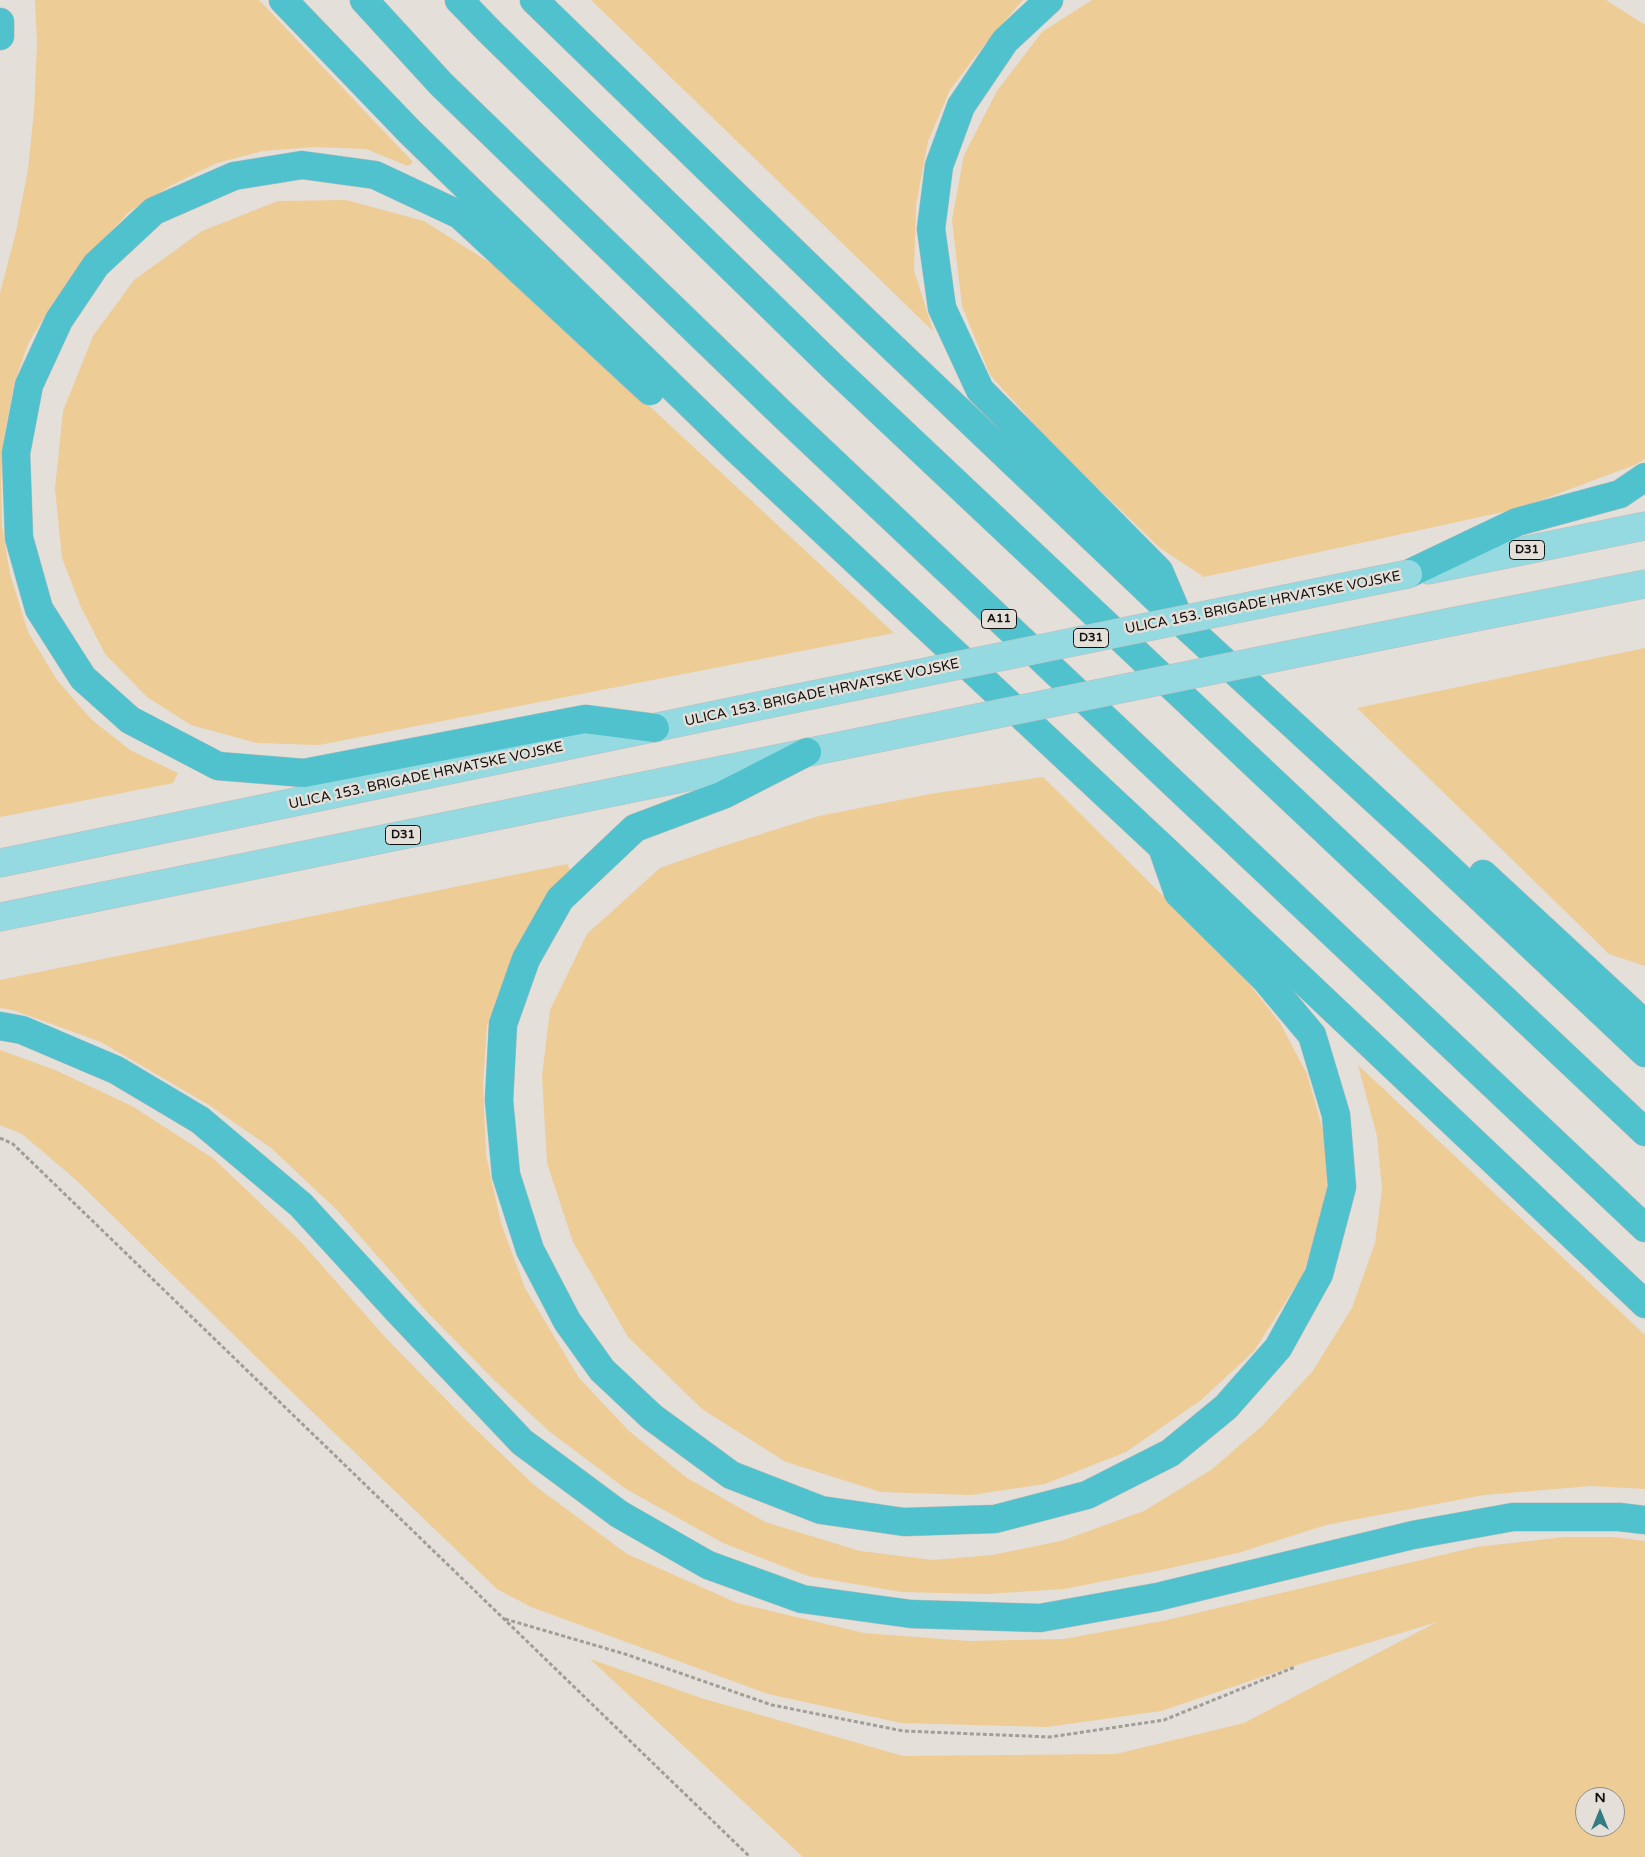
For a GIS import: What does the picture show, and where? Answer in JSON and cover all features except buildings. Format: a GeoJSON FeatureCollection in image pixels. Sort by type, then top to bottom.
{"type":"FeatureCollection","features":[{"type":"Feature","properties":{"kind":"highway"},"geometry":{"type":"LineString","coordinates":[[283,0],[410,132],[733,446],[1162,847],[1645,1304]]}},
{"type":"Feature","properties":{"kind":"highway","name":"A11"},"geometry":{"type":"LineString","coordinates":[[364,0],[441,84],[767,400],[1645,1228]]}},
{"type":"Feature","properties":{"kind":"highway"},"geometry":{"type":"LineString","coordinates":[[459,0],[489,32],[834,368],[1645,1132]]}},
{"type":"Feature","properties":{"kind":"highway"},"geometry":{"type":"LineString","coordinates":[[534,0],[867,323],[1179,620],[1435,855],[1645,1053]]}},
{"type":"Feature","properties":{"kind":"highway"},"geometry":{"type":"LineString","coordinates":[[1049,0],[1005,41],[967,98],[962,106],[939,166],[931,229],[942,308],[980,390],[1159,571],[1179,620]]}},
{"type":"Feature","properties":{"kind":"highway"},"geometry":{"type":"LineString","coordinates":[[0,22],[0,36]]}},
{"type":"Feature","properties":{"kind":"highway"},"geometry":{"type":"LineString","coordinates":[[655,728],[585,718],[304,773],[218,766],[130,720],[83,678],[39,609],[18,538],[16,454],[29,385],[59,320],[96,265],[154,211],[234,176],[302,165],[375,175],[460,215],[691,430],[733,446]]}},
{"type":"Feature","properties":{"kind":"highway"},"geometry":{"type":"LineString","coordinates":[[1408,574],[1517,522],[1620,494],[1645,477]]}},
{"type":"Feature","properties":{"kind":"highway"},"geometry":{"type":"LineString","coordinates":[[806,752],[723,795],[635,828],[560,899],[526,958],[503,1024],[499,1100],[506,1175],[530,1250],[567,1321],[602,1370],[652,1417],[731,1475],[821,1510],[904,1522],[995,1519],[1087,1495],[1170,1453],[1226,1407],[1278,1348],[1319,1274],[1342,1187],[1336,1115],[1312,1035],[1264,979],[1178,893],[1162,847]]}},
{"type":"Feature","properties":{"kind":"highway"},"geometry":{"type":"LineString","coordinates":[[1435,855],[1472,864],[1645,1024]]}},
{"type":"Feature","properties":{"kind":"highway"},"geometry":{"type":"LineString","coordinates":[[0,1026],[22,1030],[116,1070],[200,1120],[301,1205],[522,1442],[619,1514],[708,1565],[802,1599],[910,1614],[1040,1618],[1157,1597],[1413,1535],[1513,1517],[1619,1517],[1645,1520]]}},
{"type":"Feature","properties":{"kind":"main road","name":"ULICA 153. BRIGADE HRVATSKE VOJSKE"},"geometry":{"type":"LineString","coordinates":[[0,863],[773,703],[1645,526]]}},
{"type":"Feature","properties":{"kind":"main road","name":"D31"},"geometry":{"type":"LineString","coordinates":[[0,917],[806,752],[1645,584]]}},
{"type":"Feature","properties":{"kind":"path"},"geometry":{"type":"LineString","coordinates":[[0,1138],[13,1144],[750,1857]]}},
{"type":"Feature","properties":{"kind":"path"},"geometry":{"type":"LineString","coordinates":[[504,1619],[626,1654],[772,1705],[903,1731],[1050,1737],[1164,1720],[1295,1667]]}},
{"type":"Feature","properties":{"kind":"shaded area"},"geometry":{"type":"Polygon","coordinates":[[[35,0],[259,0],[413,162],[408,166],[366,149],[315,147],[263,151],[217,163],[170,186],[129,212],[82,262],[52,304],[28,344],[14,384],[4,436],[1,479],[2,526],[10,574],[28,632],[57,680],[92,720],[130,750],[178,773],[173,783],[0,817],[0,293],[16,232],[28,169],[34,111],[37,44],[35,0]]]}},
{"type":"Feature","properties":{"kind":"shaded area"},"geometry":{"type":"Polygon","coordinates":[[[591,0],[1023,0],[984,45],[950,90],[928,141],[916,205],[914,270],[933,331],[591,0]]]}},
{"type":"Feature","properties":{"kind":"shaded area"},"geometry":{"type":"Polygon","coordinates":[[[1092,0],[1606,0],[1645,25],[1645,459],[1637,464],[1517,509],[1204,577],[1160,548],[1055,447],[990,375],[962,306],[952,220],[964,155],[997,91],[1042,32],[1092,0]]]}},
{"type":"Feature","properties":{"kind":"shaded area"},"geometry":{"type":"Polygon","coordinates":[[[346,200],[424,221],[506,273],[894,633],[319,745],[257,743],[191,725],[147,697],[105,654],[81,607],[62,558],[55,489],[63,411],[93,336],[134,280],[202,231],[278,201],[346,200]]]}},
{"type":"Feature","properties":{"kind":"shaded area"},"geometry":{"type":"Polygon","coordinates":[[[1645,648],[1645,966],[1609,954],[1357,708],[1645,648]]]}},
{"type":"Feature","properties":{"kind":"shaded area"},"geometry":{"type":"Polygon","coordinates":[[[1043,777],[1239,971],[1280,1023],[1307,1074],[1326,1141],[1327,1203],[1302,1276],[1254,1351],[1201,1400],[1126,1452],[1045,1484],[971,1495],[881,1492],[786,1462],[702,1409],[628,1337],[573,1242],[547,1163],[542,1076],[550,1010],[587,934],[660,868],[819,816],[930,794],[1043,777]]]}},
{"type":"Feature","properties":{"kind":"shaded area"},"geometry":{"type":"Polygon","coordinates":[[[567,864],[571,872],[508,969],[487,1025],[483,1084],[486,1155],[501,1223],[525,1288],[579,1378],[629,1431],[687,1478],[765,1522],[860,1551],[933,1560],[992,1555],[1061,1541],[1144,1511],[1211,1470],[1262,1426],[1312,1372],[1352,1308],[1375,1243],[1382,1189],[1377,1136],[1358,1065],[1645,1335],[1645,1489],[1591,1486],[1484,1495],[1326,1525],[1238,1553],[1064,1589],[987,1594],[901,1592],[808,1576],[723,1543],[626,1489],[550,1432],[494,1380],[424,1309],[336,1209],[271,1148],[209,1105],[101,1042],[13,1010],[0,1008],[0,980],[567,864]]]}},
{"type":"Feature","properties":{"kind":"shaded area"},"geometry":{"type":"Polygon","coordinates":[[[0,1050],[55,1070],[132,1106],[214,1159],[302,1243],[385,1337],[466,1420],[534,1485],[627,1554],[737,1603],[864,1633],[968,1641],[1064,1639],[1167,1620],[1476,1547],[1565,1537],[1613,1537],[1645,1541],[1645,1857],[803,1857],[590,1659],[701,1698],[903,1756],[1116,1754],[1244,1723],[1437,1622],[1312,1660],[1161,1711],[1047,1727],[901,1723],[768,1694],[531,1607],[497,1589],[298,1398],[75,1179],[22,1134],[0,1125],[0,1050]]]}}]}
